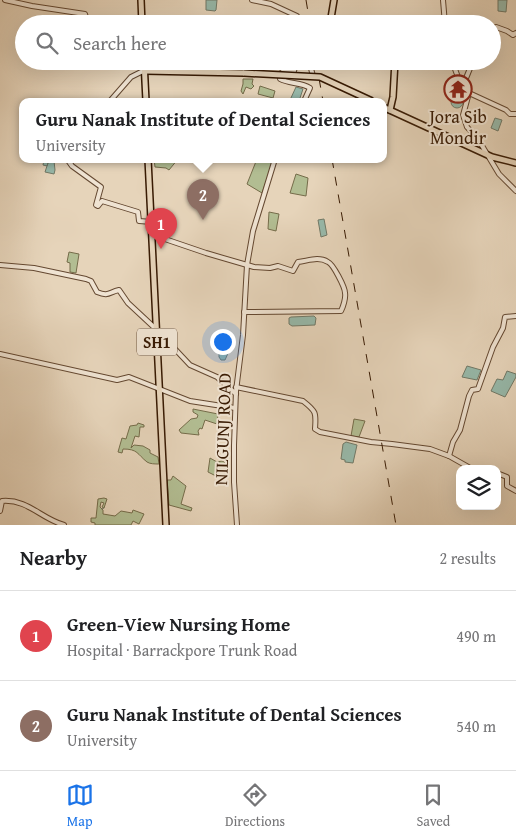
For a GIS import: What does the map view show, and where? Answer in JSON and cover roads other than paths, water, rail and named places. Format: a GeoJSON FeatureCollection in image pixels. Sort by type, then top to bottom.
{"type":"FeatureCollection","features":[{"type":"Feature","properties":{"kind":"main road"},"geometry":{"type":"LineString","coordinates":[[142,0],[143,15]]}},
{"type":"Feature","properties":{"kind":"main road"},"geometry":{"type":"LineString","coordinates":[[332,15],[334,0]]}},
{"type":"Feature","properties":{"kind":"main road"},"geometry":{"type":"LineString","coordinates":[[390,110],[393,97],[394,70]]}},
{"type":"Feature","properties":{"kind":"main road"},"geometry":{"type":"LineString","coordinates":[[147,98],[145,71],[320,77],[366,98]]}},
{"type":"Feature","properties":{"kind":"main road"},"geometry":{"type":"LineString","coordinates":[[387,109],[487,155],[516,164]]}},
{"type":"Feature","properties":{"kind":"main road","name":"SH1"},"geometry":{"type":"LineString","coordinates":[[150,163],[168,525]]}},
{"type":"Feature","properties":{"kind":"main road","name":"SH1"},"geometry":{"type":"LineString","coordinates":[[150,163],[158,339]]}},
{"type":"Feature","properties":{"kind":"street"},"geometry":{"type":"LineString","coordinates":[[5,0],[85,15]]}},
{"type":"Feature","properties":{"kind":"street"},"geometry":{"type":"LineString","coordinates":[[252,0],[271,4],[296,15]]}},
{"type":"Feature","properties":{"kind":"street"},"geometry":{"type":"LineString","coordinates":[[443,0],[444,15]]}},
{"type":"Feature","properties":{"kind":"street"},"geometry":{"type":"LineString","coordinates":[[501,29],[513,35],[516,34]]}},
{"type":"Feature","properties":{"kind":"street"},"geometry":{"type":"LineString","coordinates":[[280,76],[282,72],[293,72],[294,70]]}},
{"type":"Feature","properties":{"kind":"street"},"geometry":{"type":"LineString","coordinates":[[305,98],[313,76],[311,70]]}},
{"type":"Feature","properties":{"kind":"street"},"geometry":{"type":"LineString","coordinates":[[456,70],[462,88],[510,113],[516,114]]}},
{"type":"Feature","properties":{"kind":"street"},"geometry":{"type":"LineString","coordinates":[[462,88],[469,70]]}},
{"type":"Feature","properties":{"kind":"street"},"geometry":{"type":"LineString","coordinates":[[113,98],[131,77],[145,71]]}},
{"type":"Feature","properties":{"kind":"street"},"geometry":{"type":"LineString","coordinates":[[242,73],[263,72]]}},
{"type":"Feature","properties":{"kind":"street"},"geometry":{"type":"LineString","coordinates":[[242,73],[243,75],[313,76]]}},
{"type":"Feature","properties":{"kind":"street"},"geometry":{"type":"LineString","coordinates":[[280,76],[282,80],[302,84],[310,88]]}},
{"type":"Feature","properties":{"kind":"street"},"geometry":{"type":"LineString","coordinates":[[469,93],[463,115],[467,128],[478,138],[499,174],[516,191]]}},
{"type":"Feature","properties":{"kind":"street"},"geometry":{"type":"LineString","coordinates":[[70,163],[101,187],[96,205],[98,206],[102,201],[121,206],[138,212],[139,221],[152,222]]}},
{"type":"Feature","properties":{"kind":"street","name":"NILGUNJ ROAD"},"geometry":{"type":"LineString","coordinates":[[237,525],[234,482],[235,408],[247,265],[253,231],[274,163]]}},
{"type":"Feature","properties":{"kind":"street"},"geometry":{"type":"LineString","coordinates":[[153,236],[262,268],[278,266],[292,271],[298,262],[313,258],[327,261],[338,276],[346,294],[341,312],[244,312]]}},
{"type":"Feature","properties":{"kind":"street"},"geometry":{"type":"LineString","coordinates":[[0,265],[34,268],[86,279],[92,281],[97,292],[104,295],[119,290],[128,303],[157,330]]}},
{"type":"Feature","properties":{"kind":"street"},"geometry":{"type":"LineString","coordinates":[[449,456],[453,442],[460,430],[469,396],[472,390],[478,389],[493,347],[503,327],[505,317],[516,316]]}},
{"type":"Feature","properties":{"kind":"street"},"geometry":{"type":"LineString","coordinates":[[158,339],[174,348],[190,365],[217,377],[236,394]]}},
{"type":"Feature","properties":{"kind":"street"},"geometry":{"type":"LineString","coordinates":[[0,354],[117,380],[129,377],[190,401],[235,408]]}},
{"type":"Feature","properties":{"kind":"street"},"geometry":{"type":"LineString","coordinates":[[236,387],[303,401],[316,414],[315,430],[320,432],[371,442],[430,449],[449,456],[465,465]]}},
{"type":"Feature","properties":{"kind":"street"},"geometry":{"type":"LineString","coordinates":[[501,475],[506,477],[507,486],[516,490]]}},
{"type":"Feature","properties":{"kind":"street"},"geometry":{"type":"LineString","coordinates":[[0,511],[2,500],[16,501],[26,504],[64,525]]}},
{"type":"Feature","properties":{"kind":"railway"},"geometry":{"type":"LineString","coordinates":[[306,0],[308,15]]}},
{"type":"Feature","properties":{"kind":"railway"},"geometry":{"type":"LineString","coordinates":[[318,70],[322,98]]}},
{"type":"Feature","properties":{"kind":"railway"},"geometry":{"type":"LineString","coordinates":[[333,163],[396,525]]}},
{"type":"Feature","properties":{"kind":"place","name":"Jora Sib Mondir"},"geometry":{"type":"Point","coordinates":[458,89]}},
{"type":"Feature","properties":{"kind":"place","name":"Guru Nanak Institute of Dental Sciences"},"geometry":{"type":"Point","coordinates":[203,220]}},
{"type":"Feature","properties":{"kind":"place","name":"Green-View Nursing Home"},"geometry":{"type":"Point","coordinates":[161,249]}}]}
